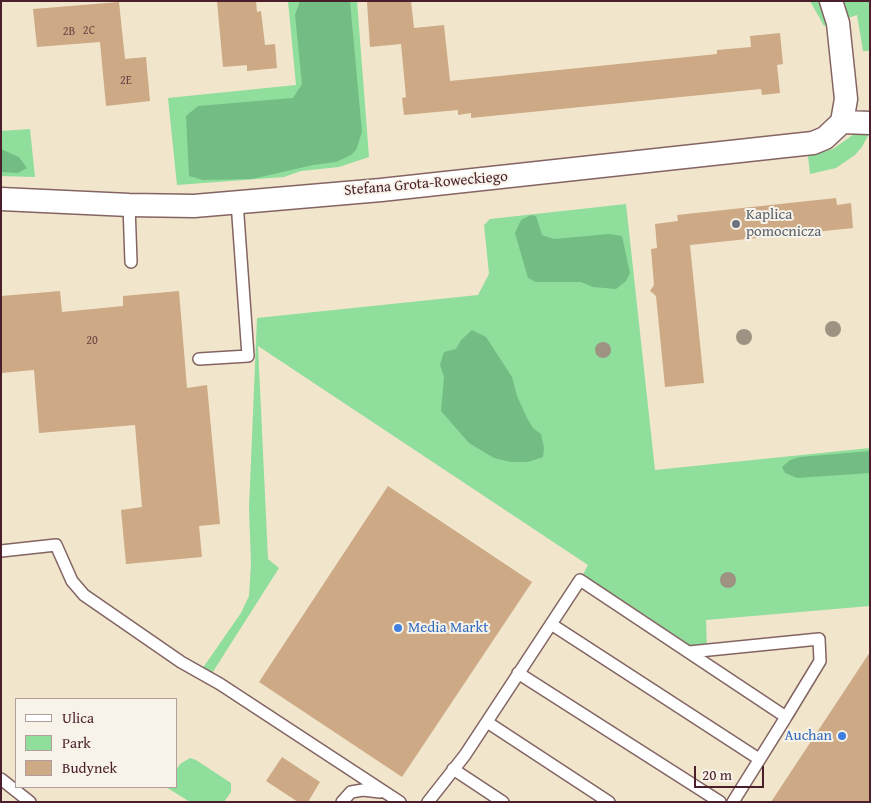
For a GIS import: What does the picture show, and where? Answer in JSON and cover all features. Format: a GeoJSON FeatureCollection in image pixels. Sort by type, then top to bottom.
{"type":"FeatureCollection","features":[{"type":"Feature","properties":{"kind":"street"},"geometry":{"type":"LineString","coordinates":[[830,1],[838,23],[846,82],[846,99],[842,122],[870,122]]}},
{"type":"Feature","properties":{"kind":"street","name":"Stefana Grota-Roweckiego"},"geometry":{"type":"LineString","coordinates":[[1,199],[194,206],[381,190],[799,146],[825,138],[842,122]]}},
{"type":"Feature","properties":{"kind":"lane"},"geometry":{"type":"LineString","coordinates":[[199,359],[248,356],[237,202]]}},
{"type":"Feature","properties":{"kind":"lane"},"geometry":{"type":"LineString","coordinates":[[129,205],[131,262]]}},
{"type":"Feature","properties":{"kind":"lane"},"geometry":{"type":"LineString","coordinates":[[1,551],[56,545],[72,581],[84,595],[181,662],[220,684],[400,802]]}},
{"type":"Feature","properties":{"kind":"lane"},"geometry":{"type":"LineString","coordinates":[[428,802],[487,722],[580,580],[786,717]]}},
{"type":"Feature","properties":{"kind":"lane"},"geometry":{"type":"LineString","coordinates":[[551,624],[760,759]]}},
{"type":"Feature","properties":{"kind":"lane"},"geometry":{"type":"LineString","coordinates":[[689,652],[819,639],[820,661],[733,802]]}},
{"type":"Feature","properties":{"kind":"lane"},"geometry":{"type":"LineString","coordinates":[[518,674],[720,802]]}},
{"type":"Feature","properties":{"kind":"lane"},"geometry":{"type":"LineString","coordinates":[[487,722],[609,802]]}},
{"type":"Feature","properties":{"kind":"lane"},"geometry":{"type":"LineString","coordinates":[[453,769],[503,802]]}},
{"type":"Feature","properties":{"kind":"lane"},"geometry":{"type":"LineString","coordinates":[[1,779],[30,802]]}},
{"type":"Feature","properties":{"kind":"lane"},"geometry":{"type":"LineString","coordinates":[[342,802],[351,792],[363,790],[384,792]]}},
{"type":"Feature","properties":{"kind":"green space"},"geometry":{"type":"Polygon","coordinates":[[[288,1],[357,1],[369,157],[339,167],[301,171],[284,177],[177,185],[168,98],[296,85],[288,1]]]}},
{"type":"Feature","properties":{"kind":"green space"},"geometry":{"type":"Polygon","coordinates":[[[300,1],[350,1],[362,132],[356,150],[351,155],[336,162],[313,165],[252,179],[203,180],[189,176],[186,116],[198,106],[293,98],[302,84],[295,15],[300,1]]]}},
{"type":"Feature","properties":{"kind":"green space"},"geometry":{"type":"Polygon","coordinates":[[[810,1],[870,1],[870,51],[863,51],[857,15],[824,26],[810,1]]]}},
{"type":"Feature","properties":{"kind":"green space"},"geometry":{"type":"Polygon","coordinates":[[[30,129],[35,177],[1,176],[1,131],[30,129]]]}},
{"type":"Feature","properties":{"kind":"green space"},"geometry":{"type":"Polygon","coordinates":[[[857,132],[870,132],[855,155],[836,168],[810,174],[808,156],[833,149],[857,132]]]}},
{"type":"Feature","properties":{"kind":"green space"},"geometry":{"type":"Polygon","coordinates":[[[1,149],[19,157],[27,168],[18,173],[1,172],[1,149]]]}},
{"type":"Feature","properties":{"kind":"green space"},"geometry":{"type":"Polygon","coordinates":[[[626,204],[655,470],[870,448],[870,606],[706,620],[707,650],[689,652],[580,580],[588,565],[258,346],[268,559],[279,568],[209,678],[200,672],[241,613],[249,596],[251,563],[249,508],[257,318],[478,295],[489,274],[484,225],[490,219],[626,204]]]}},
{"type":"Feature","properties":{"kind":"green space"},"geometry":{"type":"Polygon","coordinates":[[[531,215],[536,216],[542,235],[554,239],[609,234],[622,236],[630,273],[626,281],[616,289],[593,287],[581,282],[536,282],[528,278],[515,233],[521,220],[531,215]]]}},
{"type":"Feature","properties":{"kind":"green space"},"geometry":{"type":"Polygon","coordinates":[[[472,330],[486,337],[512,377],[517,396],[527,418],[533,428],[541,434],[544,448],[543,457],[528,462],[511,462],[494,458],[469,443],[441,411],[444,377],[440,365],[444,352],[456,349],[461,340],[472,330]]]}},
{"type":"Feature","properties":{"kind":"green space"},"geometry":{"type":"Polygon","coordinates":[[[870,451],[870,473],[797,478],[785,473],[782,467],[790,460],[800,457],[870,451]]]}},
{"type":"Feature","properties":{"kind":"green space"},"geometry":{"type":"Polygon","coordinates":[[[190,758],[196,760],[231,783],[231,792],[224,802],[190,802],[168,788],[178,788],[178,767],[190,758]]]}},
{"type":"Feature","properties":{"kind":"building"},"geometry":{"type":"Polygon","coordinates":[[[217,1],[256,1],[257,12],[261,11],[265,45],[275,44],[277,68],[247,71],[247,65],[223,67],[217,1]]]}},
{"type":"Feature","properties":{"kind":"building"},"geometry":{"type":"Polygon","coordinates":[[[411,1],[414,28],[444,25],[450,81],[717,54],[717,50],[751,47],[750,36],[780,33],[783,64],[777,65],[780,93],[762,95],[761,89],[471,118],[471,113],[458,115],[458,110],[404,115],[402,98],[406,97],[401,44],[370,47],[367,2],[411,1]]]}},
{"type":"Feature","properties":{"kind":"building"},"geometry":{"type":"Polygon","coordinates":[[[119,2],[125,59],[146,57],[150,101],[106,106],[100,42],[37,47],[33,9],[119,2]]]}},
{"type":"Feature","properties":{"kind":"building"},"geometry":{"type":"Polygon","coordinates":[[[836,198],[837,205],[851,203],[853,228],[690,245],[704,383],[665,387],[656,296],[650,291],[654,285],[651,249],[657,248],[655,224],[678,221],[677,215],[836,198]]]}},
{"type":"Feature","properties":{"kind":"building"},"geometry":{"type":"Polygon","coordinates":[[[60,291],[62,312],[123,306],[123,296],[179,291],[187,388],[207,385],[220,524],[199,526],[202,557],[126,564],[121,510],[142,507],[135,425],[39,433],[34,370],[1,373],[1,296],[60,291]]]}},
{"type":"Feature","properties":{"kind":"building","name":"Media Markt"},"geometry":{"type":"Polygon","coordinates":[[[388,486],[532,582],[402,777],[259,682],[388,486]]]}},
{"type":"Feature","properties":{"kind":"building","name":"Auchan"},"geometry":{"type":"Polygon","coordinates":[[[870,652],[870,802],[771,802],[870,652]]]}},
{"type":"Feature","properties":{"kind":"building"},"geometry":{"type":"Polygon","coordinates":[[[282,757],[320,782],[308,802],[298,802],[266,781],[282,757]]]}},
{"type":"Feature","properties":{"kind":"place","name":"Kaplica pomocnicza"},"geometry":{"type":"Point","coordinates":[736,224]}},
{"type":"Feature","properties":{"kind":"place","name":"Media Markt"},"geometry":{"type":"Point","coordinates":[398,628]}},
{"type":"Feature","properties":{"kind":"place","name":"Auchan"},"geometry":{"type":"Point","coordinates":[842,736]}}]}
